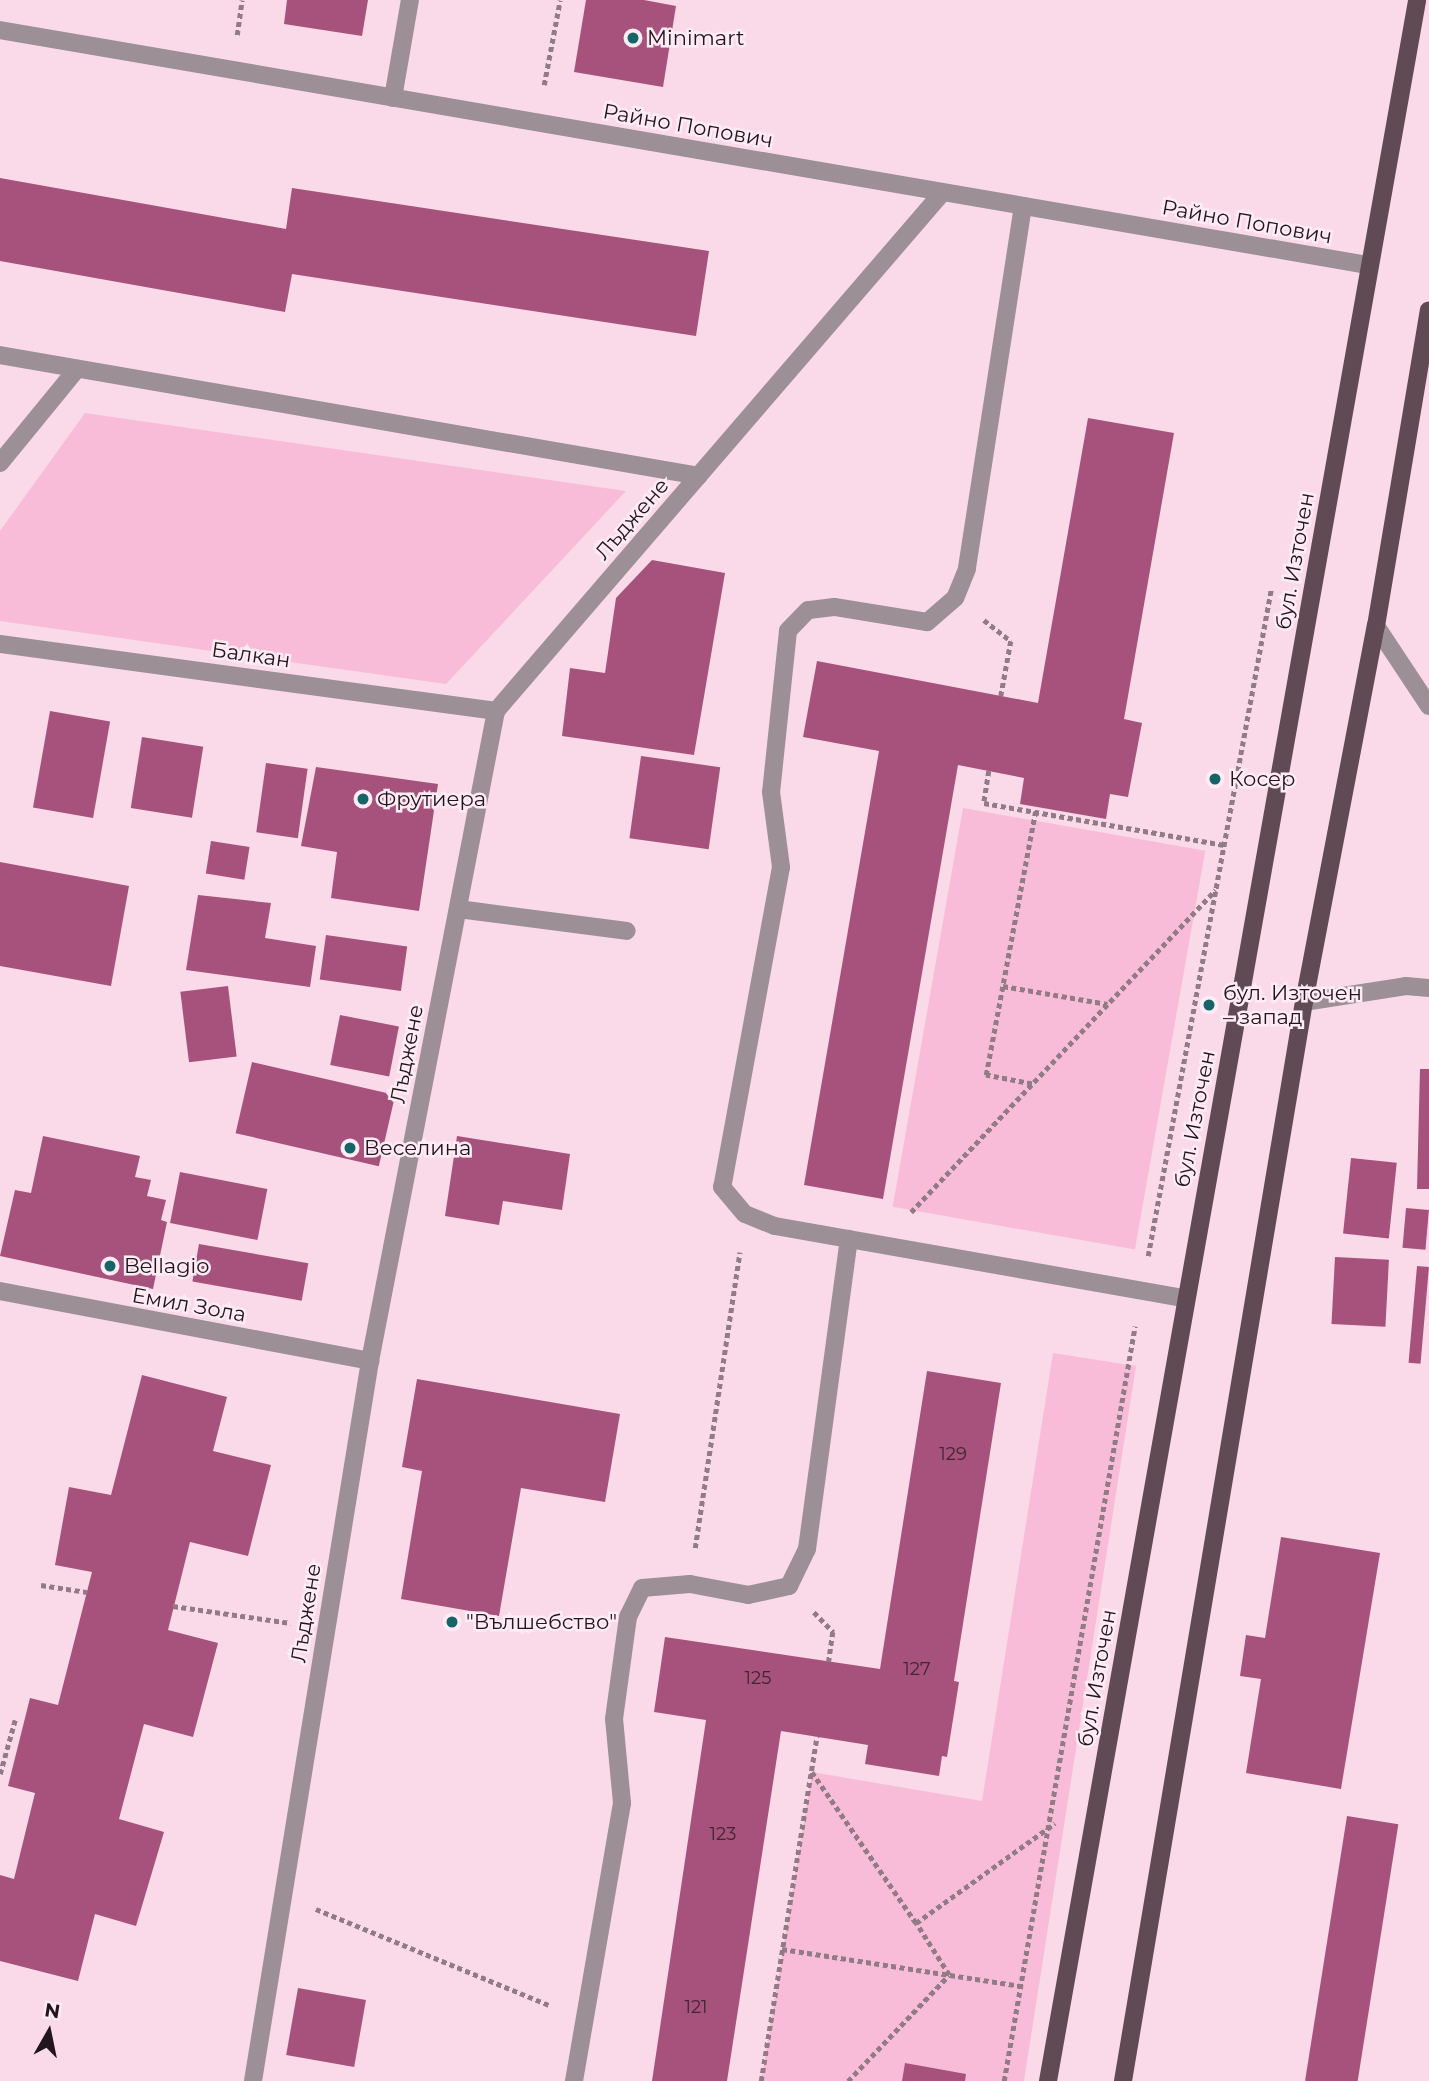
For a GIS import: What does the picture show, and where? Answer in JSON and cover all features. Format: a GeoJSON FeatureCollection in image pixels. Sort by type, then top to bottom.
{"type":"FeatureCollection","features":[{"type":"Feature","properties":{"kind":"main road","name":"бул. Източен"},"geometry":{"type":"LineString","coordinates":[[1048,2081],[1184,1298],[1268,855],[1368,265],[1418,0]]}},
{"type":"Feature","properties":{"kind":"main road"},"geometry":{"type":"LineString","coordinates":[[1126,2080],[1304,1002],[1376,626],[1429,310]]}},
{"type":"Feature","properties":{"kind":"street"},"geometry":{"type":"LineString","coordinates":[[393,98],[410,0]]}},
{"type":"Feature","properties":{"kind":"street","name":"Райно Попович"},"geometry":{"type":"LineString","coordinates":[[0,30],[1368,265]]}},
{"type":"Feature","properties":{"kind":"street","name":"Лъджене"},"geometry":{"type":"LineString","coordinates":[[253,2081],[370,1362],[496,711],[942,192]]}},
{"type":"Feature","properties":{"kind":"street"},"geometry":{"type":"LineString","coordinates":[[1023,206],[967,569],[955,598],[927,622],[834,607],[808,610],[788,631],[771,792],[781,867],[722,1187],[746,1214],[775,1226],[1184,1298]]}},
{"type":"Feature","properties":{"kind":"street"},"geometry":{"type":"LineString","coordinates":[[0,355],[699,476]]}},
{"type":"Feature","properties":{"kind":"street"},"geometry":{"type":"LineString","coordinates":[[0,463],[76,370]]}},
{"type":"Feature","properties":{"kind":"street"},"geometry":{"type":"LineString","coordinates":[[1376,626],[1429,706]]}},
{"type":"Feature","properties":{"kind":"street","name":"Балкан"},"geometry":{"type":"LineString","coordinates":[[0,644],[496,711]]}},
{"type":"Feature","properties":{"kind":"street"},"geometry":{"type":"LineString","coordinates":[[458,909],[627,931]]}},
{"type":"Feature","properties":{"kind":"street"},"geometry":{"type":"LineString","coordinates":[[1304,1002],[1406,986],[1429,988]]}},
{"type":"Feature","properties":{"kind":"street"},"geometry":{"type":"LineString","coordinates":[[574,2081],[622,1803],[614,1719],[628,1617],[642,1588],[690,1584],[748,1595],[789,1586],[807,1549],[849,1239]]}},
{"type":"Feature","properties":{"kind":"street","name":"Емил Зола"},"geometry":{"type":"LineString","coordinates":[[0,1291],[370,1362]]}},
{"type":"Feature","properties":{"kind":"path"},"geometry":{"type":"LineString","coordinates":[[537,123],[559,0]]}},
{"type":"Feature","properties":{"kind":"path"},"geometry":{"type":"LineString","coordinates":[[1004,2081],[1044,1835],[1141,1291],[1272,586]]}},
{"type":"Feature","properties":{"kind":"path"},"geometry":{"type":"LineString","coordinates":[[955,598],[1011,641],[1001,696]]}},
{"type":"Feature","properties":{"kind":"path"},"geometry":{"type":"LineString","coordinates":[[989,771],[984,803],[1224,845]]}},
{"type":"Feature","properties":{"kind":"path"},"geometry":{"type":"LineString","coordinates":[[1032,1084],[986,1075],[1035,812]]}},
{"type":"Feature","properties":{"kind":"path"},"geometry":{"type":"LineString","coordinates":[[880,1245],[1216,890]]}},
{"type":"Feature","properties":{"kind":"path"},"geometry":{"type":"LineString","coordinates":[[1003,986],[1108,1004]]}},
{"type":"Feature","properties":{"kind":"path"},"geometry":{"type":"LineString","coordinates":[[690,1584],[746,1214]]}},
{"type":"Feature","properties":{"kind":"path"},"geometry":{"type":"LineString","coordinates":[[41,1585],[87,1592]]}},
{"type":"Feature","properties":{"kind":"path"},"geometry":{"type":"LineString","coordinates":[[173,1606],[326,1628]]}},
{"type":"Feature","properties":{"kind":"path"},"geometry":{"type":"LineString","coordinates":[[829,1662],[833,1632]]}},
{"type":"Feature","properties":{"kind":"path"},"geometry":{"type":"LineString","coordinates":[[0,1774],[15,1720]]}},
{"type":"Feature","properties":{"kind":"path"},"geometry":{"type":"LineString","coordinates":[[761,2081],[817,1737]]}},
{"type":"Feature","properties":{"kind":"path"},"geometry":{"type":"LineString","coordinates":[[812,1772],[949,1975]]}},
{"type":"Feature","properties":{"kind":"path"},"geometry":{"type":"LineString","coordinates":[[916,1923],[1044,1835],[1062,1816]]}},
{"type":"Feature","properties":{"kind":"path"},"geometry":{"type":"LineString","coordinates":[[283,1895],[583,2020]]}},
{"type":"Feature","properties":{"kind":"path"},"geometry":{"type":"LineString","coordinates":[[782,1949],[1020,1986]]}},
{"type":"Feature","properties":{"kind":"path"},"geometry":{"type":"LineString","coordinates":[[848,2081],[949,1975]]}},
{"type":"Feature","properties":{"kind":"shaded area"},"geometry":{"type":"Polygon","coordinates":[[[85,413],[626,491],[446,684],[0,621],[0,531],[85,413]]]}},
{"type":"Feature","properties":{"kind":"shaded area"},"geometry":{"type":"Polygon","coordinates":[[[963,808],[1205,851],[1135,1250],[893,1207],[963,808]]]}},
{"type":"Feature","properties":{"kind":"shaded area"},"geometry":{"type":"Polygon","coordinates":[[[1053,1353],[1136,1366],[1024,2081],[761,2081],[812,1772],[982,1801],[1053,1353]]]}},
{"type":"Feature","properties":{"kind":"building"},"geometry":{"type":"Polygon","coordinates":[[[287,0],[368,0],[362,36],[284,24],[287,0]]]}},
{"type":"Feature","properties":{"kind":"building"},"geometry":{"type":"Polygon","coordinates":[[[586,0],[644,0],[676,6],[663,87],[574,72],[586,0]]]}},
{"type":"Feature","properties":{"kind":"building"},"geometry":{"type":"Polygon","coordinates":[[[0,178],[286,229],[292,188],[709,251],[696,336],[292,274],[285,312],[0,261],[0,178]]]}},
{"type":"Feature","properties":{"kind":"building"},"geometry":{"type":"Polygon","coordinates":[[[1088,418],[1174,433],[1124,719],[1142,723],[1128,797],[1110,794],[1106,819],[1020,804],[1024,778],[958,765],[883,1199],[804,1185],[879,751],[803,737],[817,661],[1038,703],[1088,418]]]}},
{"type":"Feature","properties":{"kind":"building"},"geometry":{"type":"Polygon","coordinates":[[[652,560],[725,573],[694,755],[562,736],[570,668],[605,673],[616,598],[652,560]]]}},
{"type":"Feature","properties":{"kind":"building"},"geometry":{"type":"Polygon","coordinates":[[[50,711],[110,722],[93,818],[33,808],[50,711]]]}},
{"type":"Feature","properties":{"kind":"building"},"geometry":{"type":"Polygon","coordinates":[[[142,737],[203,747],[192,818],[131,808],[142,737]]]}},
{"type":"Feature","properties":{"kind":"building"},"geometry":{"type":"Polygon","coordinates":[[[641,756],[720,767],[709,849],[629,838],[641,756]]]}},
{"type":"Feature","properties":{"kind":"building"},"geometry":{"type":"Polygon","coordinates":[[[266,763],[308,769],[298,838],[256,832],[266,763]]]}},
{"type":"Feature","properties":{"kind":"building"},"geometry":{"type":"Polygon","coordinates":[[[316,767],[438,784],[419,911],[331,898],[337,852],[301,846],[316,767]]]}},
{"type":"Feature","properties":{"kind":"building"},"geometry":{"type":"Polygon","coordinates":[[[211,841],[250,847],[244,880],[206,874],[211,841]]]}},
{"type":"Feature","properties":{"kind":"building"},"geometry":{"type":"Polygon","coordinates":[[[0,862],[129,886],[111,986],[0,966],[0,862]]]}},
{"type":"Feature","properties":{"kind":"building"},"geometry":{"type":"Polygon","coordinates":[[[198,895],[271,903],[265,938],[316,946],[310,987],[186,970],[198,895]]]}},
{"type":"Feature","properties":{"kind":"building"},"geometry":{"type":"Polygon","coordinates":[[[326,935],[407,946],[401,991],[320,980],[326,935]]]}},
{"type":"Feature","properties":{"kind":"building"},"geometry":{"type":"Polygon","coordinates":[[[228,986],[237,1056],[189,1062],[180,992],[228,986]]]}},
{"type":"Feature","properties":{"kind":"building"},"geometry":{"type":"Polygon","coordinates":[[[340,1015],[399,1026],[389,1077],[330,1065],[340,1015]]]}},
{"type":"Feature","properties":{"kind":"building"},"geometry":{"type":"Polygon","coordinates":[[[252,1062],[395,1095],[379,1166],[236,1133],[252,1062]]]}},
{"type":"Feature","properties":{"kind":"building"},"geometry":{"type":"Polygon","coordinates":[[[1420,1069],[1429,1069],[1429,1189],[1417,1189],[1420,1069]]]}},
{"type":"Feature","properties":{"kind":"building"},"geometry":{"type":"Polygon","coordinates":[[[43,1136],[140,1156],[135,1177],[151,1180],[147,1196],[166,1200],[161,1220],[167,1222],[153,1289],[0,1256],[15,1190],[31,1193],[43,1136]]]}},
{"type":"Feature","properties":{"kind":"building"},"geometry":{"type":"Polygon","coordinates":[[[457,1136],[570,1154],[562,1210],[503,1201],[499,1225],[445,1216],[457,1136]]]}},
{"type":"Feature","properties":{"kind":"building"},"geometry":{"type":"Polygon","coordinates":[[[1351,1158],[1397,1163],[1389,1238],[1343,1234],[1351,1158]]]}},
{"type":"Feature","properties":{"kind":"building"},"geometry":{"type":"Polygon","coordinates":[[[180,1172],[267,1189],[257,1240],[170,1223],[180,1172]]]}},
{"type":"Feature","properties":{"kind":"building"},"geometry":{"type":"Polygon","coordinates":[[[1406,1208],[1429,1210],[1425,1250],[1403,1248],[1406,1208]]]}},
{"type":"Feature","properties":{"kind":"building"},"geometry":{"type":"Polygon","coordinates":[[[199,1244],[308,1263],[302,1301],[192,1281],[199,1244]]]}},
{"type":"Feature","properties":{"kind":"building"},"geometry":{"type":"Polygon","coordinates":[[[1335,1257],[1389,1260],[1385,1327],[1331,1324],[1335,1257]]]}},
{"type":"Feature","properties":{"kind":"building"},"geometry":{"type":"Polygon","coordinates":[[[1417,1266],[1429,1267],[1421,1364],[1409,1363],[1417,1266]]]}},
{"type":"Feature","properties":{"kind":"building"},"geometry":{"type":"Polygon","coordinates":[[[927,1371],[1001,1383],[954,1681],[959,1682],[947,1757],[942,1756],[939,1776],[865,1764],[868,1745],[781,1731],[727,2081],[652,2081],[706,1720],[654,1712],[665,1637],[880,1669],[927,1371]]]}},
{"type":"Feature","properties":{"kind":"building"},"geometry":{"type":"Polygon","coordinates":[[[142,1375],[227,1397],[213,1451],[271,1465],[248,1556],[190,1542],[168,1630],[218,1643],[193,1737],[144,1724],[119,1819],[164,1832],[136,1926],[95,1914],[78,1981],[0,1961],[0,1875],[14,1879],[35,1793],[8,1786],[30,1698],[58,1705],[92,1572],[55,1565],[69,1487],[111,1495],[142,1375]]]}},
{"type":"Feature","properties":{"kind":"building"},"geometry":{"type":"Polygon","coordinates":[[[417,1379],[620,1414],[605,1502],[521,1488],[499,1616],[401,1599],[422,1471],[402,1467],[417,1379]]]}},
{"type":"Feature","properties":{"kind":"building"},"geometry":{"type":"Polygon","coordinates":[[[1281,1537],[1380,1553],[1341,1789],[1246,1773],[1261,1679],[1240,1676],[1246,1635],[1265,1638],[1281,1537]]]}},
{"type":"Feature","properties":{"kind":"building"},"geometry":{"type":"Polygon","coordinates":[[[1347,1816],[1398,1824],[1358,2081],[1305,2081],[1347,1816]]]}},
{"type":"Feature","properties":{"kind":"building"},"geometry":{"type":"Polygon","coordinates":[[[298,1988],[366,2000],[354,2067],[286,2055],[298,1988]]]}},
{"type":"Feature","properties":{"kind":"building"},"geometry":{"type":"Polygon","coordinates":[[[905,2063],[966,2074],[965,2081],[902,2081],[905,2063]]]}},
{"type":"Feature","properties":{"kind":"place","name":"Minimart"},"geometry":{"type":"Point","coordinates":[633,38]}},
{"type":"Feature","properties":{"kind":"place","name":"Косер"},"geometry":{"type":"Point","coordinates":[1215,779]}},
{"type":"Feature","properties":{"kind":"place","name":"Фрутиера"},"geometry":{"type":"Point","coordinates":[363,799]}},
{"type":"Feature","properties":{"kind":"place","name":"бул. Източен – запад"},"geometry":{"type":"Point","coordinates":[1209,1005]}},
{"type":"Feature","properties":{"kind":"place","name":"Веселина"},"geometry":{"type":"Point","coordinates":[350,1148]}},
{"type":"Feature","properties":{"kind":"place","name":"Bellagio"},"geometry":{"type":"Point","coordinates":[110,1266]}},
{"type":"Feature","properties":{"kind":"place","name":"\"Вълшебство\""},"geometry":{"type":"Point","coordinates":[452,1622]}}]}
